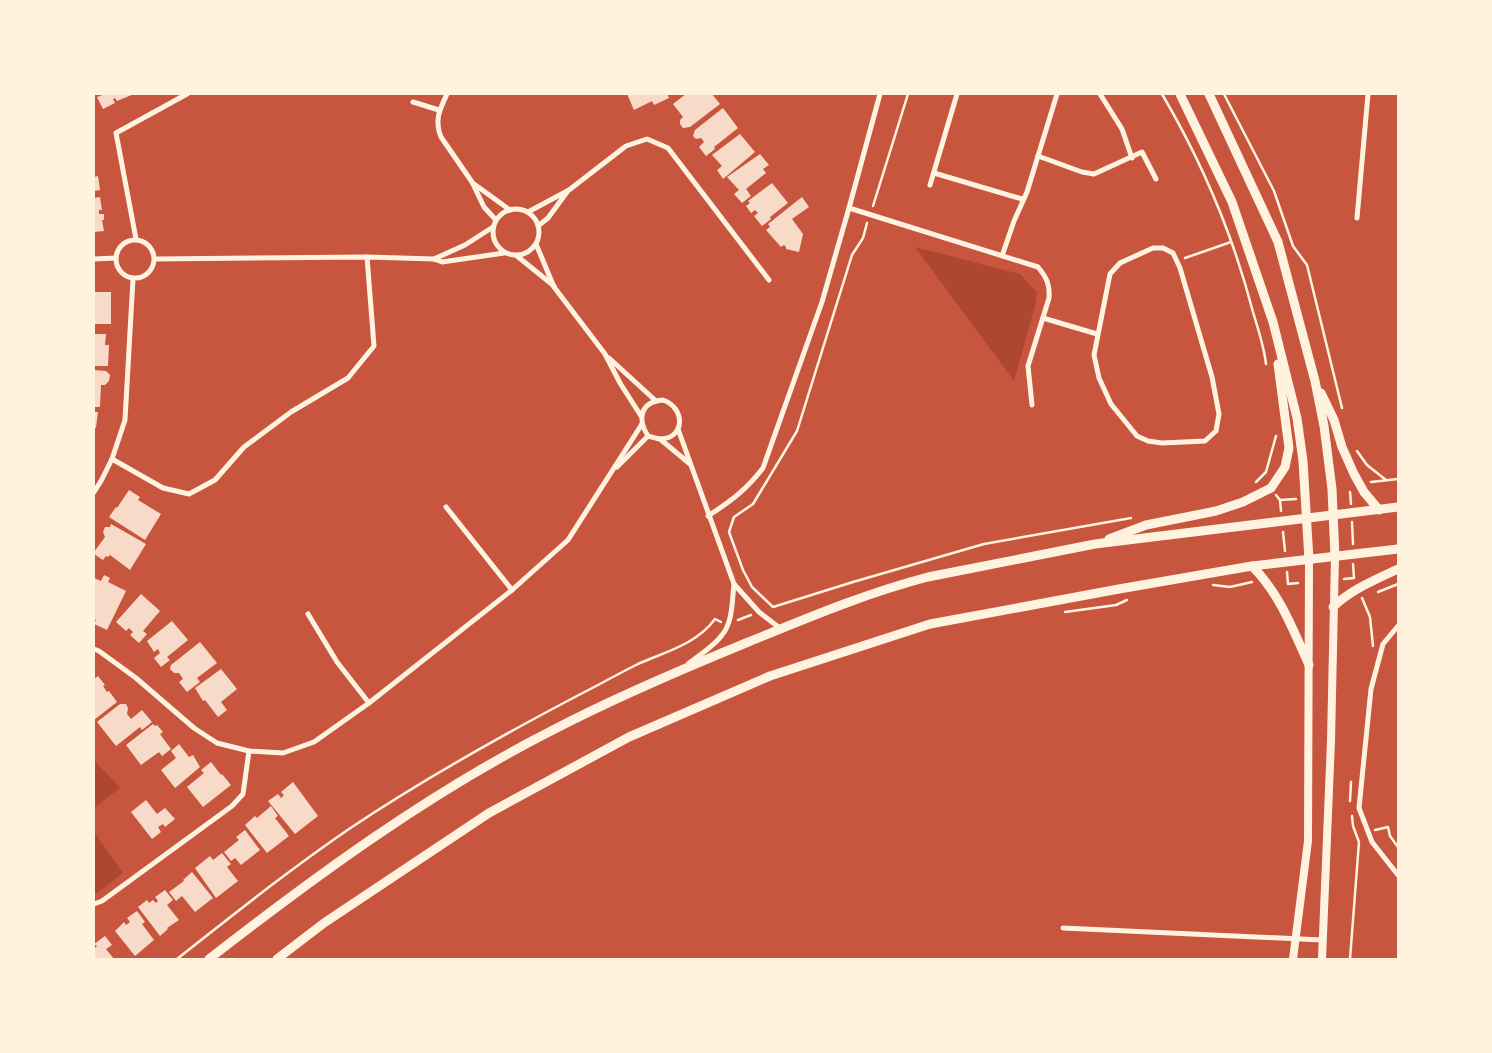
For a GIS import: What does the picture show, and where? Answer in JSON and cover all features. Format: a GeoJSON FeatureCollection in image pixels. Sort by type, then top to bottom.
{"type":"FeatureCollection","features":[{"type":"Feature","properties":{"kind":"main road"},"geometry":{"type":"LineString","coordinates":[[1180,94],[1232,202],[1273,322],[1297,418],[1303,461],[1309,560]]}},
{"type":"Feature","properties":{"kind":"main road"},"geometry":{"type":"LineString","coordinates":[[1209,94],[1278,242],[1315,381],[1324,426],[1334,515],[1335,557]]}},
{"type":"Feature","properties":{"kind":"main road"},"geometry":{"type":"LineString","coordinates":[[1095,544],[1146,525],[1216,511],[1243,502],[1271,488],[1285,466],[1289,448],[1273,322]]}},
{"type":"Feature","properties":{"kind":"main road"},"geometry":{"type":"LineString","coordinates":[[1315,381],[1334,420],[1342,447],[1354,474],[1364,492],[1378,510]]}},
{"type":"Feature","properties":{"kind":"main road"},"geometry":{"type":"LineString","coordinates":[[209,959],[282,902],[395,823],[478,772],[550,731],[678,671],[780,629],[902,583],[1095,544],[1398,507]]}},
{"type":"Feature","properties":{"kind":"main road"},"geometry":{"type":"LineString","coordinates":[[277,959],[324,923],[490,813],[629,737],[770,676],[930,624],[1252,566],[1398,549]]}},
{"type":"Feature","properties":{"kind":"main road"},"geometry":{"type":"LineString","coordinates":[[1252,566],[1272,589],[1309,665]]}},
{"type":"Feature","properties":{"kind":"main road"},"geometry":{"type":"LineString","coordinates":[[1334,607],[1344,597],[1358,588],[1398,569]]}},
{"type":"Feature","properties":{"kind":"street"},"geometry":{"type":"LineString","coordinates":[[136,239],[116,133],[187,94]]}},
{"type":"Feature","properties":{"kind":"street"},"geometry":{"type":"LineString","coordinates":[[447,94],[439,110],[437,120],[441,137],[472,182],[484,207],[496,220]]}},
{"type":"Feature","properties":{"kind":"street"},"geometry":{"type":"LineString","coordinates":[[708,516],[739,495],[763,468],[822,302],[880,94]]}},
{"type":"Feature","properties":{"kind":"street"},"geometry":{"type":"LineString","coordinates":[[930,185],[957,94]]}},
{"type":"Feature","properties":{"kind":"street"},"geometry":{"type":"LineString","coordinates":[[1002,256],[1022,200],[1027,192],[1057,94]]}},
{"type":"Feature","properties":{"kind":"street"},"geometry":{"type":"LineString","coordinates":[[1100,94],[1122,129],[1132,158]]}},
{"type":"Feature","properties":{"kind":"street"},"geometry":{"type":"LineString","coordinates":[[1357,218],[1368,94]]}},
{"type":"Feature","properties":{"kind":"street"},"geometry":{"type":"LineString","coordinates":[[413,102],[439,110]]}},
{"type":"Feature","properties":{"kind":"street"},"geometry":{"type":"LineString","coordinates":[[528,212],[569,190],[626,146],[647,140],[668,148],[769,280]]}},
{"type":"Feature","properties":{"kind":"street"},"geometry":{"type":"LineString","coordinates":[[1038,156],[1082,172],[1094,174],[1142,152],[1156,179]]}},
{"type":"Feature","properties":{"kind":"street"},"geometry":{"type":"LineString","coordinates":[[934,172],[1022,200]]}},
{"type":"Feature","properties":{"kind":"street"},"geometry":{"type":"LineString","coordinates":[[472,182],[510,210]]}},
{"type":"Feature","properties":{"kind":"street"},"geometry":{"type":"LineString","coordinates":[[538,226],[548,218],[569,190]]}},
{"type":"Feature","properties":{"kind":"street"},"geometry":{"type":"LineString","coordinates":[[849,208],[1038,267],[1046,277],[1050,288],[1028,366],[1032,405]]}},
{"type":"Feature","properties":{"kind":"street"},"geometry":{"type":"LineString","coordinates":[[504,253],[495,243],[492,235],[493,227],[496,220],[502,214],[510,210],[519,209],[528,212],[534,218],[538,226],[539,235],[536,244],[530,251],[517,256]]}},
{"type":"Feature","properties":{"kind":"street"},"geometry":{"type":"LineString","coordinates":[[434,259],[465,245],[493,227]]}},
{"type":"Feature","properties":{"kind":"street"},"geometry":{"type":"LineString","coordinates":[[136,239],[149,245],[155,259],[154,265],[146,275],[134,279],[126,277],[120,272],[116,265],[116,258],[117,251],[122,245],[128,240],[136,239]]}},
{"type":"Feature","properties":{"kind":"street"},"geometry":{"type":"LineString","coordinates":[[536,244],[554,286],[605,354],[620,383],[641,416],[642,424],[648,436],[660,439],[690,465]]}},
{"type":"Feature","properties":{"kind":"street"},"geometry":{"type":"LineString","coordinates":[[1153,248],[1163,248],[1173,253],[1195,318],[1217,400],[1219,414],[1216,431],[1205,441],[1162,444],[1137,436],[1111,404],[1099,378],[1094,355],[1097,334],[1110,274],[1120,263],[1153,248]]}},
{"type":"Feature","properties":{"kind":"street"},"geometry":{"type":"LineString","coordinates":[[155,259],[367,257],[434,259],[442,262],[504,253],[517,256],[554,286]]}},
{"type":"Feature","properties":{"kind":"street"},"geometry":{"type":"LineString","coordinates":[[112,459],[163,488],[189,494],[215,480],[244,447],[291,412],[348,378],[374,346],[367,257]]}},
{"type":"Feature","properties":{"kind":"street"},"geometry":{"type":"LineString","coordinates":[[94,259],[116,258]]}},
{"type":"Feature","properties":{"kind":"street"},"geometry":{"type":"LineString","coordinates":[[94,492],[112,459],[125,420],[134,279]]}},
{"type":"Feature","properties":{"kind":"street"},"geometry":{"type":"LineString","coordinates":[[1043,318],[1097,334]]}},
{"type":"Feature","properties":{"kind":"street"},"geometry":{"type":"LineString","coordinates":[[605,354],[656,401]]}},
{"type":"Feature","properties":{"kind":"street"},"geometry":{"type":"LineString","coordinates":[[641,416],[649,404],[656,401],[663,400],[676,408],[680,422],[678,429],[673,434],[660,439]]}},
{"type":"Feature","properties":{"kind":"street"},"geometry":{"type":"LineString","coordinates":[[94,650],[99,651],[136,678],[194,728],[217,743],[249,751],[283,753],[314,742],[369,703],[512,590],[568,540],[613,471],[627,444],[642,424]]}},
{"type":"Feature","properties":{"kind":"street"},"geometry":{"type":"LineString","coordinates":[[678,429],[734,584],[759,612],[780,629]]}},
{"type":"Feature","properties":{"kind":"street"},"geometry":{"type":"LineString","coordinates":[[613,471],[648,436]]}},
{"type":"Feature","properties":{"kind":"street"},"geometry":{"type":"LineString","coordinates":[[446,507],[512,590]]}},
{"type":"Feature","properties":{"kind":"street"},"geometry":{"type":"LineString","coordinates":[[1322,959],[1331,742],[1335,557]]}},
{"type":"Feature","properties":{"kind":"street"},"geometry":{"type":"LineString","coordinates":[[1293,959],[1308,841],[1309,560]]}},
{"type":"Feature","properties":{"kind":"street"},"geometry":{"type":"LineString","coordinates":[[678,671],[707,650],[724,634],[730,618],[734,584]]}},
{"type":"Feature","properties":{"kind":"street"},"geometry":{"type":"LineString","coordinates":[[308,614],[336,662],[369,703]]}},
{"type":"Feature","properties":{"kind":"street"},"geometry":{"type":"LineString","coordinates":[[1398,626],[1383,644],[1371,689],[1359,808],[1372,842],[1398,876]]}},
{"type":"Feature","properties":{"kind":"street"},"geometry":{"type":"LineString","coordinates":[[94,904],[102,901],[232,806],[243,794],[249,751]]}},
{"type":"Feature","properties":{"kind":"street"},"geometry":{"type":"LineString","coordinates":[[1063,928],[1322,940]]}},
{"type":"Feature","properties":{"kind":"path"},"geometry":{"type":"LineString","coordinates":[[908,94],[863,238],[852,255],[797,430],[753,504],[734,517],[728,532],[752,587],[773,607],[984,544],[1135,517]]}},
{"type":"Feature","properties":{"kind":"path"},"geometry":{"type":"LineString","coordinates":[[1162,94],[1194,152],[1231,242],[1247,290],[1267,369]]}},
{"type":"Feature","properties":{"kind":"path"},"geometry":{"type":"LineString","coordinates":[[1224,94],[1274,191],[1293,246],[1308,266],[1343,415]]}},
{"type":"Feature","properties":{"kind":"path"},"geometry":{"type":"LineString","coordinates":[[1177,261],[1231,242]]}},
{"type":"Feature","properties":{"kind":"path"},"geometry":{"type":"LineString","coordinates":[[1253,485],[1266,472],[1277,431]]}},
{"type":"Feature","properties":{"kind":"path"},"geometry":{"type":"LineString","coordinates":[[1356,449],[1367,465],[1386,480]]}},
{"type":"Feature","properties":{"kind":"path"},"geometry":{"type":"LineString","coordinates":[[1354,578],[1370,617],[1373,647]]}},
{"type":"Feature","properties":{"kind":"path"},"geometry":{"type":"LineString","coordinates":[[1211,584],[1230,587],[1254,582],[1266,591],[1288,584]]}},
{"type":"Feature","properties":{"kind":"path"},"geometry":{"type":"LineString","coordinates":[[1371,595],[1398,584]]}},
{"type":"Feature","properties":{"kind":"path"},"geometry":{"type":"LineString","coordinates":[[1065,612],[1116,605],[1131,598]]}},
{"type":"Feature","properties":{"kind":"path"},"geometry":{"type":"LineString","coordinates":[[1357,836],[1388,827],[1390,836],[1398,846]]}},
{"type":"Feature","properties":{"kind":"shaded area"},"geometry":{"type":"Polygon","coordinates":[[[915,247],[1020,274],[1037,292],[1036,302],[1014,381],[915,247]]]}},
{"type":"Feature","properties":{"kind":"shaded area"},"geometry":{"type":"Polygon","coordinates":[[[94,760],[120,788],[94,808],[94,760]]]}},
{"type":"Feature","properties":{"kind":"shaded area"},"geometry":{"type":"Polygon","coordinates":[[[94,832],[123,873],[97,893],[94,893],[94,832]]]}},
{"type":"Feature","properties":{"kind":"building"},"geometry":{"type":"Polygon","coordinates":[[[105,94],[134,94],[117,101],[115,98],[113,99],[115,103],[103,109],[97,97],[105,94]]]}},
{"type":"Feature","properties":{"kind":"building"},"geometry":{"type":"Polygon","coordinates":[[[627,94],[667,94],[669,98],[654,105],[652,101],[634,110],[627,94]]]}},
{"type":"Feature","properties":{"kind":"building"},"geometry":{"type":"Polygon","coordinates":[[[686,94],[712,94],[720,104],[690,127],[683,128],[680,120],[683,117],[673,104],[686,94]]]}},
{"type":"Feature","properties":{"kind":"building"},"geometry":{"type":"Polygon","coordinates":[[[723,108],[738,128],[714,147],[715,149],[706,156],[699,147],[704,142],[701,138],[696,139],[693,136],[695,130],[723,108]]]}},
{"type":"Feature","properties":{"kind":"building"},"geometry":{"type":"Polygon","coordinates":[[[740,134],[755,152],[723,179],[717,170],[722,166],[712,155],[740,134]]]}},
{"type":"Feature","properties":{"kind":"building"},"geometry":{"type":"Polygon","coordinates":[[[760,154],[769,165],[763,169],[766,173],[746,189],[751,196],[742,203],[734,194],[739,190],[727,177],[760,154]]]}},
{"type":"Feature","properties":{"kind":"building"},"geometry":{"type":"Polygon","coordinates":[[[98,176],[100,190],[94,191],[94,177],[98,176]]]}},
{"type":"Feature","properties":{"kind":"building"},"geometry":{"type":"Polygon","coordinates":[[[772,183],[788,203],[762,226],[754,216],[758,213],[755,210],[751,213],[746,206],[750,203],[748,201],[772,183]]]}},
{"type":"Feature","properties":{"kind":"building"},"geometry":{"type":"Polygon","coordinates":[[[100,197],[102,210],[99,210],[99,214],[104,214],[104,220],[102,220],[104,231],[94,232],[94,198],[100,197]]]}},
{"type":"Feature","properties":{"kind":"building"},"geometry":{"type":"Polygon","coordinates":[[[802,197],[809,207],[792,219],[803,234],[799,252],[786,249],[784,245],[781,247],[766,230],[770,227],[768,224],[802,197]]]}},
{"type":"Feature","properties":{"kind":"building"},"geometry":{"type":"Polygon","coordinates":[[[94,292],[111,292],[111,324],[95,324],[94,292]]]}},
{"type":"Feature","properties":{"kind":"building"},"geometry":{"type":"Polygon","coordinates":[[[94,334],[106,334],[105,345],[109,345],[108,366],[94,366],[94,334]]]}},
{"type":"Feature","properties":{"kind":"building"},"geometry":{"type":"Polygon","coordinates":[[[94,370],[106,371],[110,375],[109,381],[105,385],[101,385],[100,407],[94,407],[94,370]]]}},
{"type":"Feature","properties":{"kind":"building"},"geometry":{"type":"Polygon","coordinates":[[[94,412],[98,412],[96,428],[94,427],[94,412]]]}},
{"type":"Feature","properties":{"kind":"building"},"geometry":{"type":"Polygon","coordinates":[[[129,490],[140,497],[138,500],[161,514],[145,540],[109,517],[129,490]]]}},
{"type":"Feature","properties":{"kind":"building"},"geometry":{"type":"Polygon","coordinates":[[[111,524],[146,544],[130,570],[110,555],[106,556],[103,560],[94,554],[105,537],[103,532],[105,527],[110,527],[111,524]]]}},
{"type":"Feature","properties":{"kind":"building"},"geometry":{"type":"Polygon","coordinates":[[[104,575],[110,578],[108,582],[126,591],[107,630],[94,624],[96,620],[94,619],[94,578],[101,581],[104,575]]]}},
{"type":"Feature","properties":{"kind":"building"},"geometry":{"type":"Polygon","coordinates":[[[141,594],[160,611],[143,631],[147,634],[139,643],[130,635],[133,632],[129,628],[126,631],[116,622],[141,594]]]}},
{"type":"Feature","properties":{"kind":"building"},"geometry":{"type":"Polygon","coordinates":[[[172,621],[188,640],[167,657],[170,660],[161,667],[154,658],[160,653],[158,649],[154,652],[147,641],[172,621]]]}},
{"type":"Feature","properties":{"kind":"building"},"geometry":{"type":"Polygon","coordinates":[[[200,642],[217,663],[197,678],[200,682],[187,692],[179,682],[183,679],[179,673],[174,673],[170,669],[171,665],[200,642]]]}},
{"type":"Feature","properties":{"kind":"building"},"geometry":{"type":"Polygon","coordinates":[[[221,669],[237,689],[221,702],[227,710],[218,717],[205,700],[203,701],[195,688],[221,669]]]}},
{"type":"Feature","properties":{"kind":"building"},"geometry":{"type":"Polygon","coordinates":[[[98,676],[105,685],[103,686],[107,692],[109,691],[117,702],[94,720],[94,679],[98,676]]]}},
{"type":"Feature","properties":{"kind":"building"},"geometry":{"type":"Polygon","coordinates":[[[120,704],[126,704],[128,708],[127,714],[131,719],[142,710],[152,722],[142,730],[140,727],[116,746],[97,722],[120,704]]]}},
{"type":"Feature","properties":{"kind":"building"},"geometry":{"type":"Polygon","coordinates":[[[153,724],[157,725],[163,732],[160,734],[171,749],[162,756],[159,752],[141,765],[126,745],[153,724]]]}},
{"type":"Feature","properties":{"kind":"building"},"geometry":{"type":"Polygon","coordinates":[[[179,744],[189,757],[193,755],[200,767],[175,788],[161,770],[176,758],[171,751],[179,744]]]}},
{"type":"Feature","properties":{"kind":"building"},"geometry":{"type":"Polygon","coordinates":[[[211,762],[231,785],[203,807],[187,787],[204,773],[201,770],[211,762]]]}},
{"type":"Feature","properties":{"kind":"building"},"geometry":{"type":"Polygon","coordinates":[[[293,782],[318,816],[295,834],[268,801],[278,794],[281,798],[284,795],[281,792],[293,782]]]}},
{"type":"Feature","properties":{"kind":"building"},"geometry":{"type":"Polygon","coordinates":[[[146,800],[157,814],[165,808],[175,819],[165,827],[163,824],[158,827],[161,832],[152,839],[131,812],[146,800]]]}},
{"type":"Feature","properties":{"kind":"building"},"geometry":{"type":"Polygon","coordinates":[[[271,806],[278,816],[275,818],[289,836],[267,853],[245,825],[271,806]]]}},
{"type":"Feature","properties":{"kind":"building"},"geometry":{"type":"Polygon","coordinates":[[[245,830],[260,850],[241,865],[235,858],[231,861],[224,852],[239,840],[236,837],[245,830]]]}},
{"type":"Feature","properties":{"kind":"building"},"geometry":{"type":"Polygon","coordinates":[[[222,853],[231,864],[227,867],[238,881],[216,898],[195,868],[210,856],[213,860],[222,853]]]}},
{"type":"Feature","properties":{"kind":"building"},"geometry":{"type":"Polygon","coordinates":[[[192,872],[213,898],[195,912],[182,896],[176,901],[169,892],[184,881],[192,872]]]}},
{"type":"Feature","properties":{"kind":"building"},"geometry":{"type":"Polygon","coordinates":[[[165,890],[173,900],[167,905],[179,920],[167,928],[160,936],[138,907],[147,900],[149,903],[153,900],[156,903],[158,901],[155,897],[165,890]]]}},
{"type":"Feature","properties":{"kind":"building"},"geometry":{"type":"Polygon","coordinates":[[[137,911],[145,922],[142,924],[154,940],[135,956],[115,931],[124,922],[126,925],[130,922],[127,918],[137,911]]]}},
{"type":"Feature","properties":{"kind":"building"},"geometry":{"type":"Polygon","coordinates":[[[105,936],[112,945],[106,949],[114,959],[94,959],[94,946],[95,948],[97,946],[94,944],[105,936]]]}}]}
